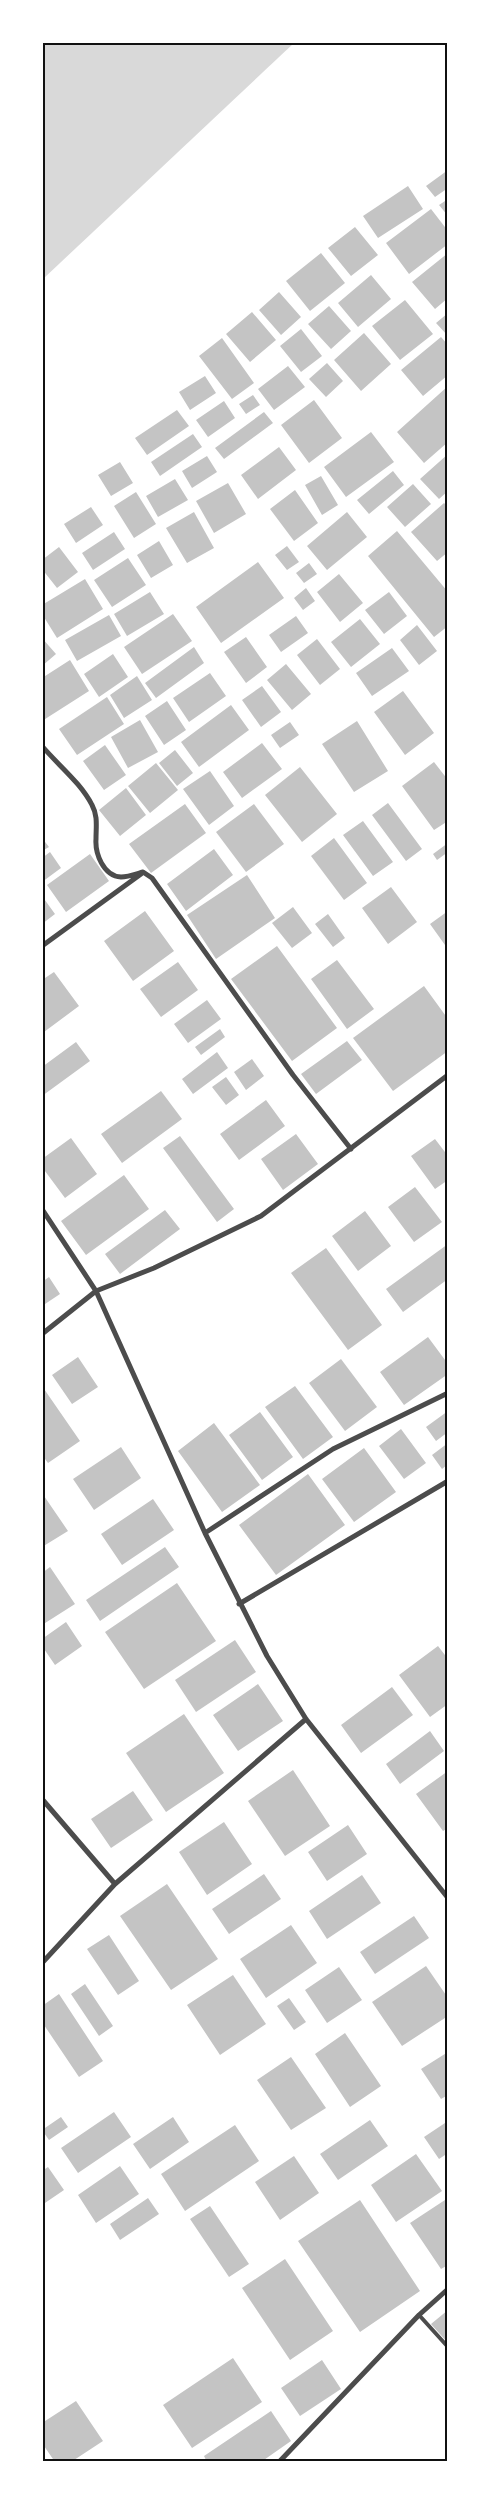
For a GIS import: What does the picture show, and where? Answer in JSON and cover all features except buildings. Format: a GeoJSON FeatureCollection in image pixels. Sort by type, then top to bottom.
{"type":"FeatureCollection","features":[{"type":"Feature","properties":{"kind":"street"},"geometry":{"type":"LineString","coordinates":[[42,746],[85,792],[93,806],[98,823],[96,840],[98,856],[102,864],[115,876],[122,877],[143,872],[152,878],[293,1075],[351,1149]]}},
{"type":"Feature","properties":{"kind":"street"},"geometry":{"type":"LineString","coordinates":[[42,946],[143,872]]}},
{"type":"Feature","properties":{"kind":"street"},"geometry":{"type":"LineString","coordinates":[[42,1334],[96,1291],[154,1268],[261,1216],[448,1075]]}},
{"type":"Feature","properties":{"kind":"street"},"geometry":{"type":"LineString","coordinates":[[42,1209],[96,1291],[239,1604],[267,1656],[306,1719],[448,1898]]}},
{"type":"Feature","properties":{"kind":"street"},"geometry":{"type":"LineString","coordinates":[[206,1533],[333,1449],[448,1393]]}},
{"type":"Feature","properties":{"kind":"street"},"geometry":{"type":"LineString","coordinates":[[239,1604],[448,1482]]}},
{"type":"Feature","properties":{"kind":"street"},"geometry":{"type":"LineString","coordinates":[[42,1963],[114,1884],[306,1719]]}},
{"type":"Feature","properties":{"kind":"street"},"geometry":{"type":"LineString","coordinates":[[42,1799],[114,1884]]}},
{"type":"Feature","properties":{"kind":"street"},"geometry":{"type":"LineString","coordinates":[[279,2462],[419,2315],[448,2289]]}},
{"type":"Feature","properties":{"kind":"lane"},"geometry":{"type":"LineString","coordinates":[[419,2315],[448,2347]]}},
{"type":"Feature","properties":{"kind":"shaded area"},"geometry":{"type":"Polygon","coordinates":[[[43,42],[294,42],[294,43],[43,279],[43,42]]]}}]}
